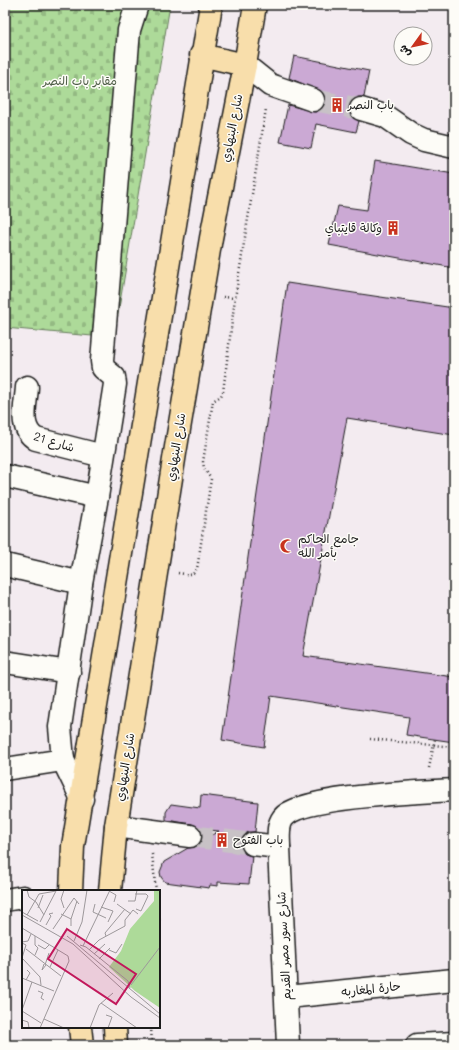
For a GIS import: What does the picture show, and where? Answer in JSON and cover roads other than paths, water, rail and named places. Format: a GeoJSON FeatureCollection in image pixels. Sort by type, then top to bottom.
{"type":"FeatureCollection","features":[{"type":"Feature","properties":{"kind":"main road"},"geometry":{"type":"LineString","coordinates":[[69,890],[74,846],[210,5]]}},
{"type":"Feature","properties":{"kind":"main road","name":"شارع البنهاوي"},"geometry":{"type":"LineString","coordinates":[[110,890],[116,826],[156,571],[211,238],[245,66],[255,5]]}},
{"type":"Feature","properties":{"kind":"main road"},"geometry":{"type":"LineString","coordinates":[[201,55],[245,66]]}},
{"type":"Feature","properties":{"kind":"main road"},"geometry":{"type":"LineString","coordinates":[[80,1028],[82,1045]]}},
{"type":"Feature","properties":{"kind":"main road"},"geometry":{"type":"LineString","coordinates":[[115,1028],[116,1045]]}},
{"type":"Feature","properties":{"kind":"street"},"geometry":{"type":"LineString","coordinates":[[82,799],[63,760],[60,727],[81,583],[97,497],[115,380],[111,374],[103,368],[102,361],[129,30],[137,5]]}},
{"type":"Feature","properties":{"kind":"street"},"geometry":{"type":"LineString","coordinates":[[245,66],[270,85],[313,100]]}},
{"type":"Feature","properties":{"kind":"street"},"geometry":{"type":"LineString","coordinates":[[361,109],[385,116],[411,134],[424,140],[454,147]]}},
{"type":"Feature","properties":{"kind":"street","name":"شارع 21"},"geometry":{"type":"LineString","coordinates":[[27,387],[24,423],[26,430],[30,435],[36,439],[103,456]]}},
{"type":"Feature","properties":{"kind":"street"},"geometry":{"type":"LineString","coordinates":[[5,476],[97,497]]}},
{"type":"Feature","properties":{"kind":"street"},"geometry":{"type":"LineString","coordinates":[[5,565],[81,583]]}},
{"type":"Feature","properties":{"kind":"street"},"geometry":{"type":"LineString","coordinates":[[5,662],[69,672]]}},
{"type":"Feature","properties":{"kind":"street"},"geometry":{"type":"LineString","coordinates":[[5,769],[63,760]]}},
{"type":"Feature","properties":{"kind":"street","name":"شارع سور مصر القديم"},"geometry":{"type":"LineString","coordinates":[[288,1045],[279,847],[279,825],[284,817],[291,811],[300,807],[342,799],[454,790]]}},
{"type":"Feature","properties":{"kind":"street"},"geometry":{"type":"LineString","coordinates":[[116,826],[190,836]]}},
{"type":"Feature","properties":{"kind":"street"},"geometry":{"type":"LineString","coordinates":[[254,844],[279,847]]}},
{"type":"Feature","properties":{"kind":"street"},"geometry":{"type":"LineString","coordinates":[[5,900],[22,897]]}},
{"type":"Feature","properties":{"kind":"street","name":"حارة المغاربه"},"geometry":{"type":"LineString","coordinates":[[287,997],[454,980]]}},
{"type":"Feature","properties":{"kind":"street"},"geometry":{"type":"LineString","coordinates":[[417,1045],[454,1042]]}},
{"type":"Feature","properties":{"kind":"tunnel"},"geometry":{"type":"LineString","coordinates":[[313,100],[361,109]]}},
{"type":"Feature","properties":{"kind":"tunnel"},"geometry":{"type":"LineString","coordinates":[[190,836],[253,844]]}},
{"type":"Feature","properties":{"kind":"place","name":"باب النصر"},"geometry":{"type":"Point","coordinates":[337,105]}},
{"type":"Feature","properties":{"kind":"place","name":"وكالة قايتباي"},"geometry":{"type":"Point","coordinates":[393,228]}},
{"type":"Feature","properties":{"kind":"place","name":"جامع الحاكم بأمر الله"},"geometry":{"type":"Point","coordinates":[287,546]}},
{"type":"Feature","properties":{"kind":"place","name":"باب الفتوح"},"geometry":{"type":"Point","coordinates":[222,840]}},
{"type":"Feature","properties":{"kind":"park label","name":"مقابر باب النصر"},"geometry":{"type":"Point","coordinates":[80,81]}}]}
